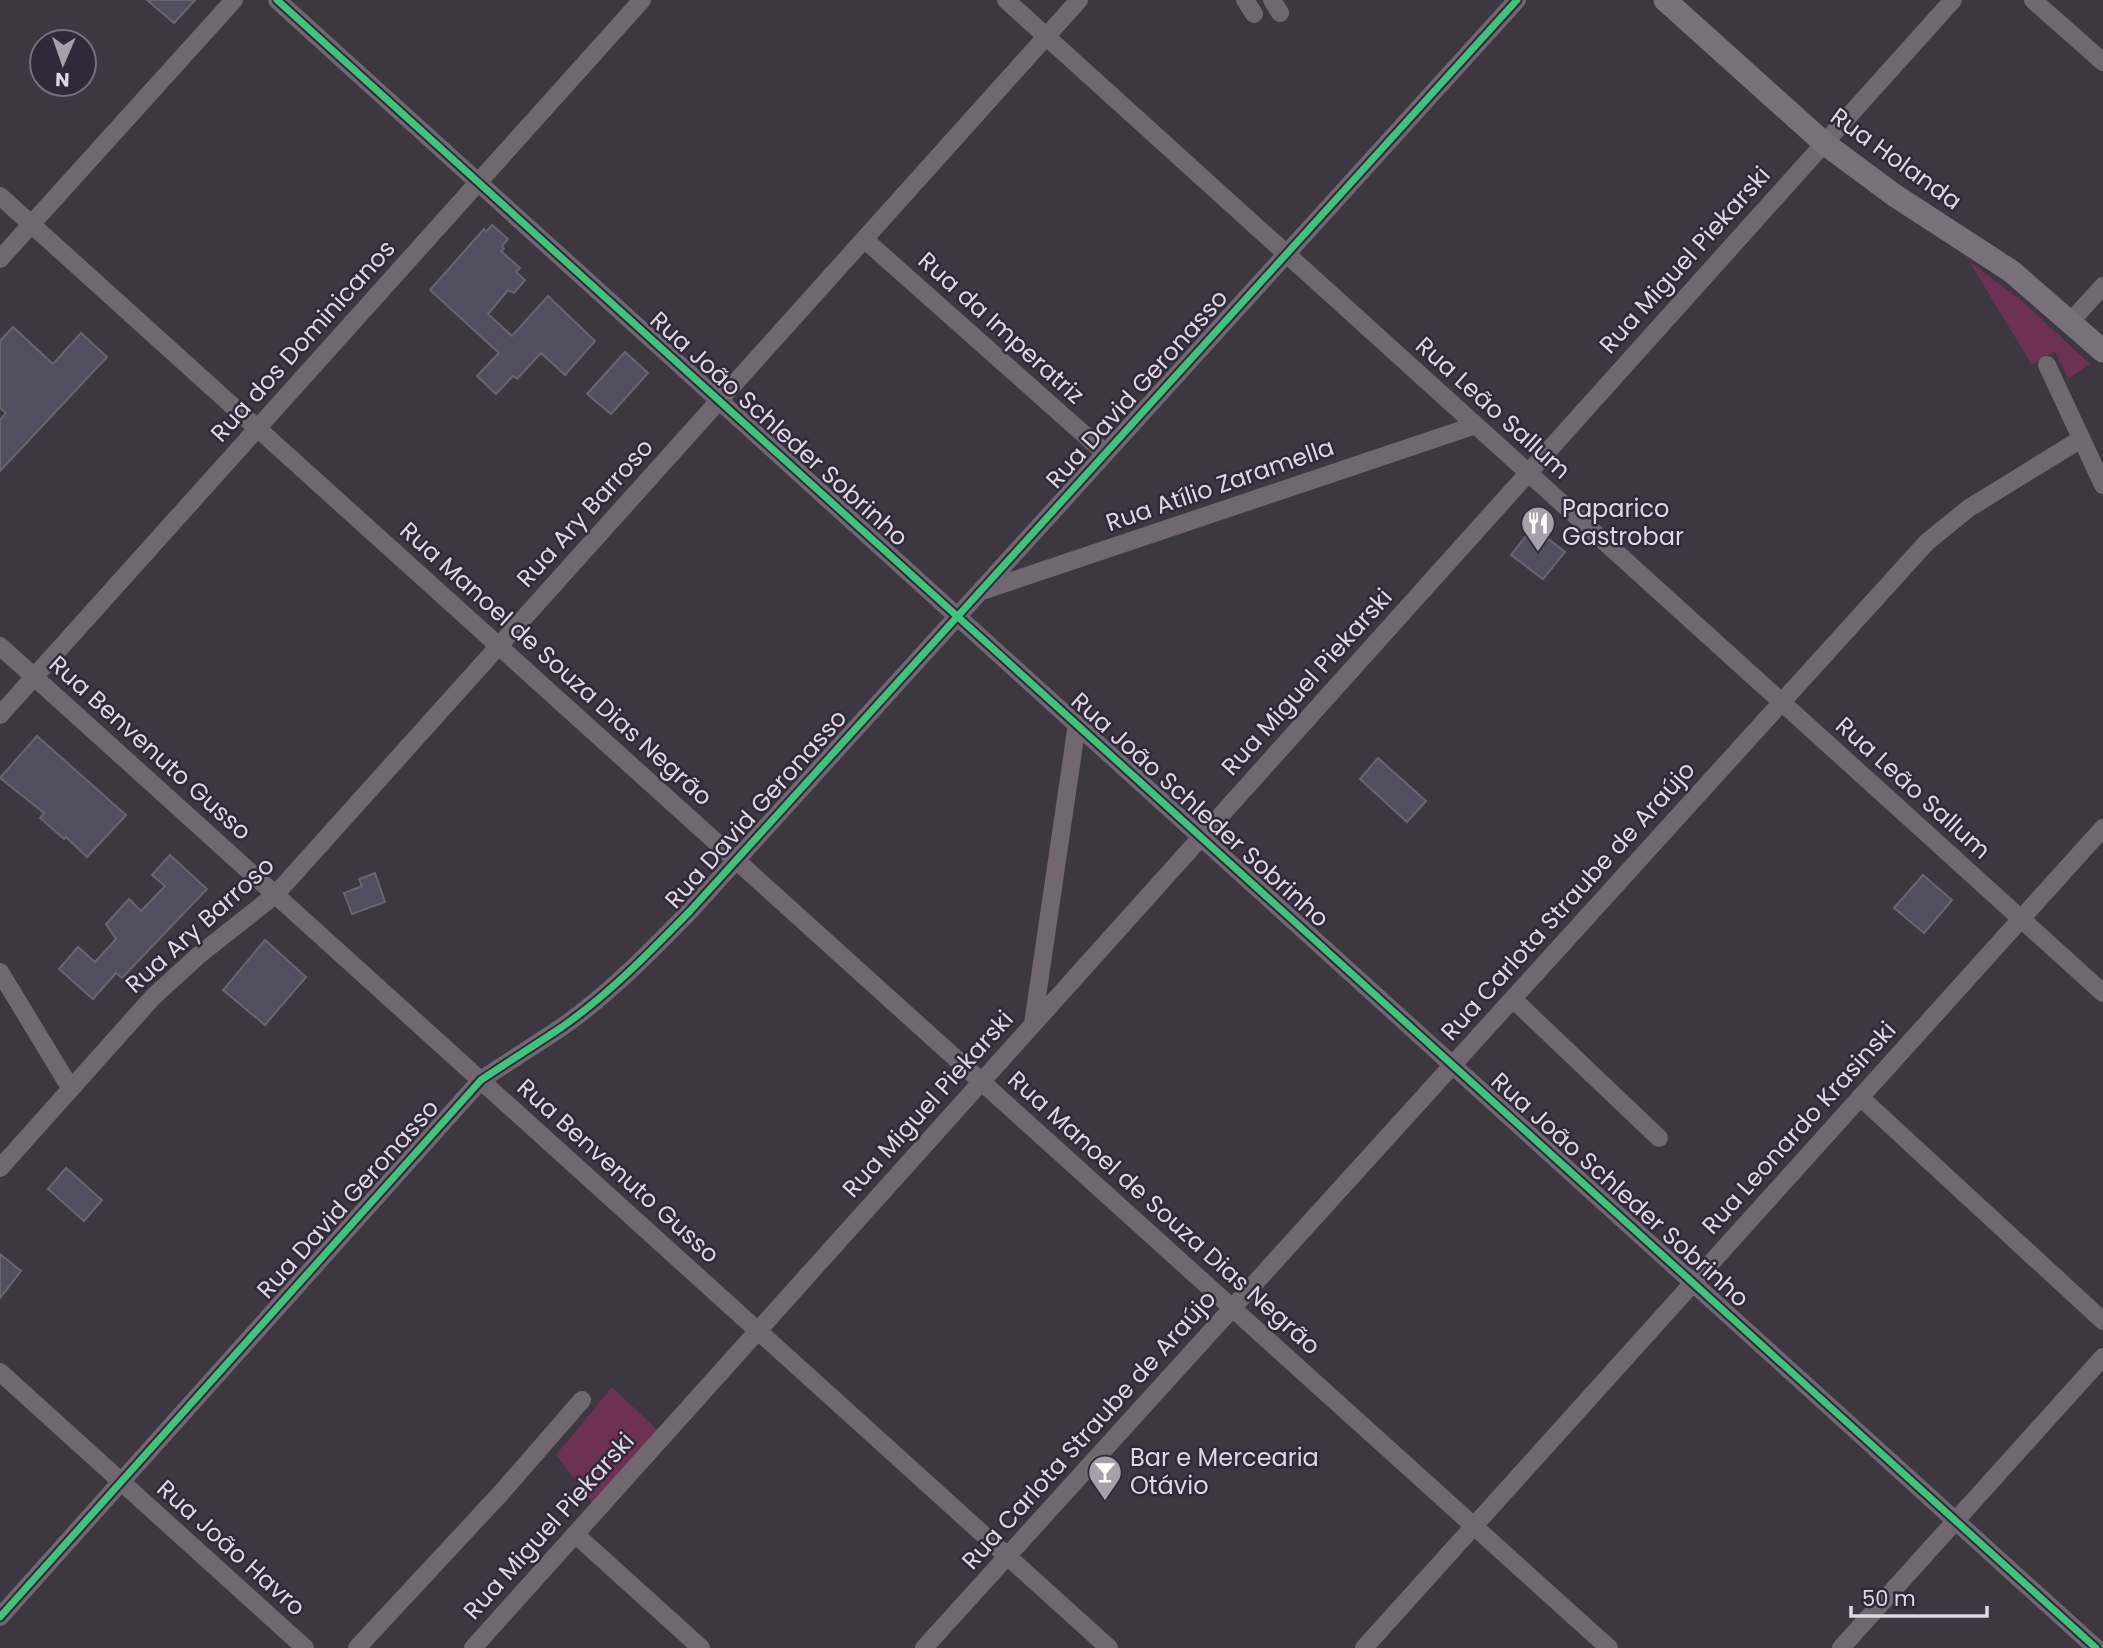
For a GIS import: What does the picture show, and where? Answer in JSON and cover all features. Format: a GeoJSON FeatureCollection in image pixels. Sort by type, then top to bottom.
{"type":"FeatureCollection","features":[{"type":"Feature","properties":{"kind":"main road","name":"Rua Holanda"},"geometry":{"type":"LineString","coordinates":[[1665,0],[1824,143],[1894,195],[2011,271],[2103,351]]}},
{"type":"Feature","properties":{"kind":"street"},"geometry":{"type":"LineString","coordinates":[[0,259],[234,0]]}},
{"type":"Feature","properties":{"kind":"street","name":"Rua João Schleder Sobrinho"},"geometry":{"type":"LineString","coordinates":[[277,0],[2096,1648]]}},
{"type":"Feature","properties":{"kind":"street","name":"Rua dos Dominicanos"},"geometry":{"type":"LineString","coordinates":[[0,715],[642,0]]}},
{"type":"Feature","properties":{"kind":"street","name":"Rua Leão Sallum"},"geometry":{"type":"LineString","coordinates":[[1006,0],[2103,993]]}},
{"type":"Feature","properties":{"kind":"street","name":"Rua Ary Barroso"},"geometry":{"type":"LineString","coordinates":[[0,1168],[174,976],[275,895],[1079,0]]}},
{"type":"Feature","properties":{"kind":"street","name":"Rua David Geronasso"},"geometry":{"type":"LineString","coordinates":[[0,1617],[481,1080],[594,1002],[659,943],[1517,0]]}},
{"type":"Feature","properties":{"kind":"street","name":"Rua Miguel Piekarski"},"geometry":{"type":"LineString","coordinates":[[473,1648],[1953,0]]}},
{"type":"Feature","properties":{"kind":"street"},"geometry":{"type":"LineString","coordinates":[[2033,0],[2103,62]]}},
{"type":"Feature","properties":{"kind":"street","name":"Rua Manoel de Souza Dias Negrão"},"geometry":{"type":"LineString","coordinates":[[0,196],[1609,1648]]}},
{"type":"Feature","properties":{"kind":"street","name":"Rua da Imperatriz"},"geometry":{"type":"LineString","coordinates":[[864,239],[1105,453]]}},
{"type":"Feature","properties":{"kind":"street"},"geometry":{"type":"LineString","coordinates":[[2071,321],[2103,286]]}},
{"type":"Feature","properties":{"kind":"street"},"geometry":{"type":"LineString","coordinates":[[2047,365],[2103,485]]}},
{"type":"Feature","properties":{"kind":"street","name":"Rua Atílio Zaramella"},"geometry":{"type":"LineString","coordinates":[[979,592],[1476,425]]}},
{"type":"Feature","properties":{"kind":"street","name":"Rua Carlota Straube de Araújo"},"geometry":{"type":"LineString","coordinates":[[924,1648],[1927,542],[1948,523],[2081,439]]}},
{"type":"Feature","properties":{"kind":"street","name":"Rua Benvenuto Gusso"},"geometry":{"type":"LineString","coordinates":[[0,646],[1109,1648]]}},
{"type":"Feature","properties":{"kind":"street"},"geometry":{"type":"LineString","coordinates":[[1033,1024],[1077,724]]}},
{"type":"Feature","properties":{"kind":"street","name":"Rua Leonardo Krasinski"},"geometry":{"type":"LineString","coordinates":[[1364,1648],[2103,828]]}},
{"type":"Feature","properties":{"kind":"street"},"geometry":{"type":"LineString","coordinates":[[0,972],[71,1089]]}},
{"type":"Feature","properties":{"kind":"street"},"geometry":{"type":"LineString","coordinates":[[1513,999],[1659,1138]]}},
{"type":"Feature","properties":{"kind":"street"},"geometry":{"type":"LineString","coordinates":[[1860,1097],[2103,1321]]}},
{"type":"Feature","properties":{"kind":"street"},"geometry":{"type":"LineString","coordinates":[[1842,1648],[2103,1357]]}},
{"type":"Feature","properties":{"kind":"street","name":"Rua João Havro"},"geometry":{"type":"LineString","coordinates":[[0,1373],[305,1648]]}},
{"type":"Feature","properties":{"kind":"street"},"geometry":{"type":"LineString","coordinates":[[357,1648],[501,1493],[582,1400]]}},
{"type":"Feature","properties":{"kind":"street"},"geometry":{"type":"LineString","coordinates":[[575,1534],[701,1648]]}},
{"type":"Feature","properties":{"kind":"shaded area"},"geometry":{"type":"Polygon","coordinates":[[[1969,261],[2022,301],[2090,364],[2068,379],[2055,351],[2032,365],[1969,261]]]}},
{"type":"Feature","properties":{"kind":"shaded area"},"geometry":{"type":"Polygon","coordinates":[[[612,1387],[665,1437],[600,1513],[556,1455],[612,1387]]]}},
{"type":"Feature","properties":{"kind":"building"},"geometry":{"type":"Polygon","coordinates":[[[147,0],[195,0],[174,23],[147,0]]]}},
{"type":"Feature","properties":{"kind":"building"},"geometry":{"type":"Polygon","coordinates":[[[492,225],[508,239],[501,251],[520,268],[516,272],[525,280],[514,293],[508,290],[488,314],[512,336],[548,296],[595,341],[565,375],[541,353],[517,379],[513,376],[496,394],[477,376],[499,353],[430,290],[484,229],[486,232],[492,225]]]}},
{"type":"Feature","properties":{"kind":"building"},"geometry":{"type":"Polygon","coordinates":[[[13,327],[53,364],[81,333],[107,357],[0,471],[0,420],[6,413],[0,408],[0,341],[13,327]]]}},
{"type":"Feature","properties":{"kind":"building"},"geometry":{"type":"Polygon","coordinates":[[[625,352],[648,373],[611,414],[587,394],[625,352]]]}},
{"type":"Feature","properties":{"kind":"building","name":"Paparico Gastrobar"},"geometry":{"type":"Polygon","coordinates":[[[1533,527],[1565,552],[1543,579],[1511,555],[1533,527]]]}},
{"type":"Feature","properties":{"kind":"building"},"geometry":{"type":"Polygon","coordinates":[[[37,736],[126,815],[87,857],[40,818],[44,813],[0,778],[37,736]]]}},
{"type":"Feature","properties":{"kind":"building"},"geometry":{"type":"Polygon","coordinates":[[[1378,758],[1426,801],[1407,822],[1360,779],[1378,758]]]}},
{"type":"Feature","properties":{"kind":"building"},"geometry":{"type":"Polygon","coordinates":[[[170,855],[207,889],[122,978],[116,973],[93,999],[59,969],[78,947],[95,962],[116,939],[106,924],[129,899],[141,911],[165,886],[152,875],[170,855]]]}},
{"type":"Feature","properties":{"kind":"building"},"geometry":{"type":"Polygon","coordinates":[[[375,873],[385,902],[352,914],[344,893],[362,886],[359,879],[375,873]]]}},
{"type":"Feature","properties":{"kind":"building"},"geometry":{"type":"Polygon","coordinates":[[[1923,875],[1952,900],[1924,933],[1894,908],[1923,875]]]}},
{"type":"Feature","properties":{"kind":"building"},"geometry":{"type":"Polygon","coordinates":[[[265,940],[306,977],[265,1025],[223,990],[265,940]]]}},
{"type":"Feature","properties":{"kind":"building"},"geometry":{"type":"Polygon","coordinates":[[[66,1168],[102,1200],[84,1221],[48,1189],[66,1168]]]}},
{"type":"Feature","properties":{"kind":"building"},"geometry":{"type":"Polygon","coordinates":[[[0,1254],[21,1271],[0,1298],[0,1254]]]}},
{"type":"Feature","properties":{"kind":"cycle path"},"geometry":{"type":"LineString","coordinates":[[277,0],[2096,1648]]}},
{"type":"Feature","properties":{"kind":"cycle path"},"geometry":{"type":"LineString","coordinates":[[0,1617],[481,1080],[562,1027],[596,1001],[690,911],[1517,0]]}},
{"type":"Feature","properties":{"kind":"place","name":"Paparico Gastrobar"},"geometry":{"type":"Point","coordinates":[1538,553]}},
{"type":"Feature","properties":{"kind":"place","name":"Bar e Mercearia Otávio"},"geometry":{"type":"Point","coordinates":[1105,1502]}}]}
